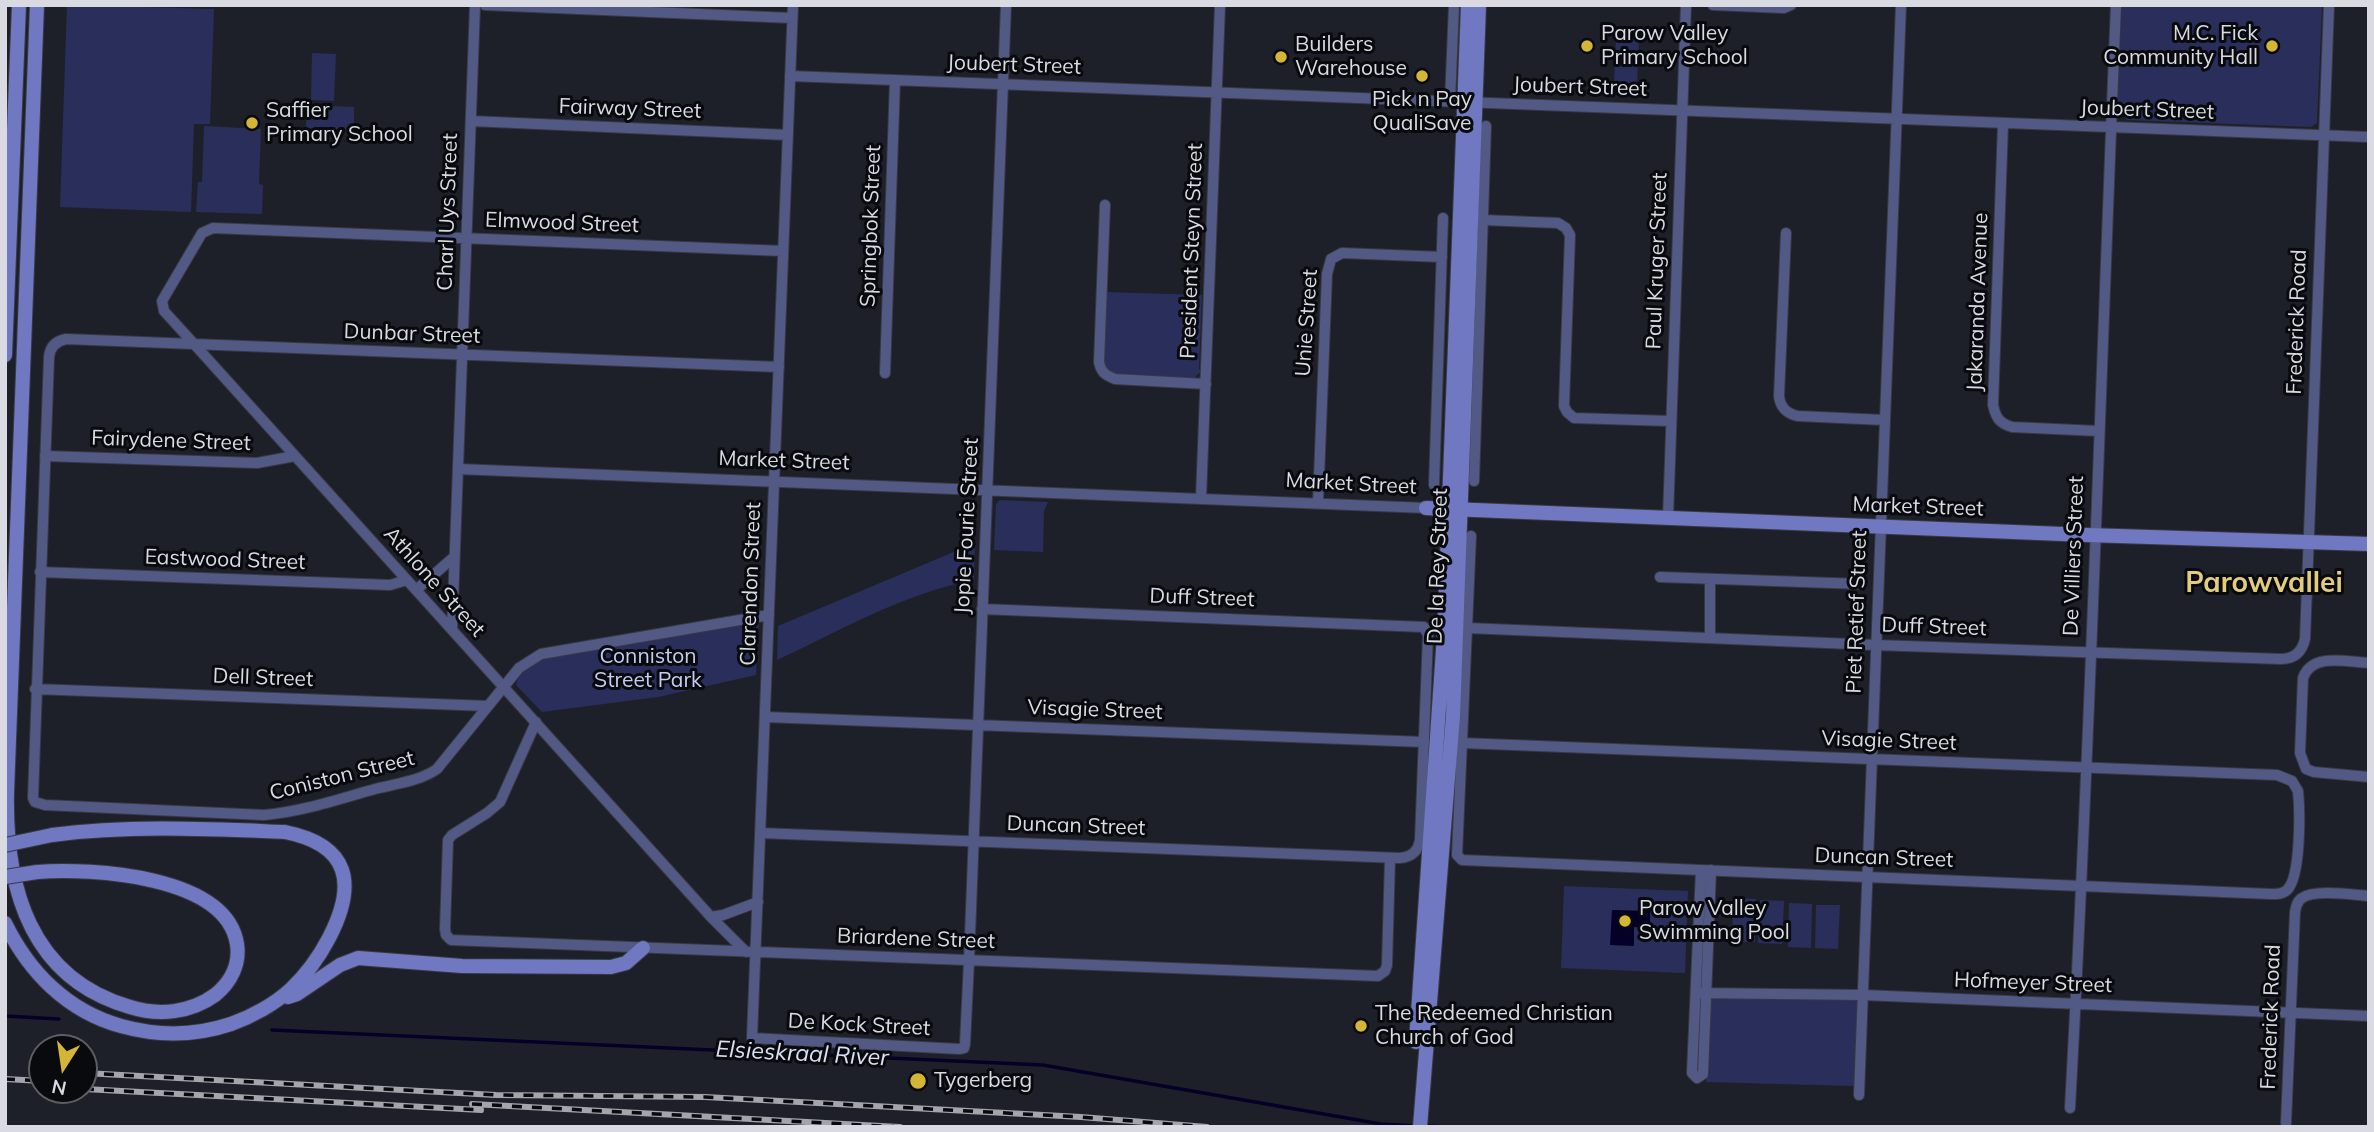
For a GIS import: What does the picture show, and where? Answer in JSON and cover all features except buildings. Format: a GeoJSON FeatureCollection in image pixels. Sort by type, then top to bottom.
{"type":"FeatureCollection","features":[{"type":"Feature","properties":{"kind":"main road"},"geometry":{"type":"LineString","coordinates":[[5,355],[19,5]]}},
{"type":"Feature","properties":{"kind":"main road"},"geometry":{"type":"LineString","coordinates":[[5,877],[37,872],[68,870],[110,873],[186,891],[202,899],[226,919],[236,939],[238,957],[230,978],[214,996],[187,1009],[167,1013],[137,1009],[105,999],[65,973],[36,937],[22,910],[17,892],[7,834],[37,5]]}},
{"type":"Feature","properties":{"kind":"main road","name":"De la Rey Street"},"geometry":{"type":"LineString","coordinates":[[1420,1127],[1417,1110],[1453,716],[1463,102],[1468,5]]}},
{"type":"Feature","properties":{"kind":"main road","name":"De la Rey Street"},"geometry":{"type":"LineString","coordinates":[[1463,102],[1479,5]]}},
{"type":"Feature","properties":{"kind":"main road","name":"Market Street"},"geometry":{"type":"LineString","coordinates":[[1426,508],[2369,544]]}},
{"type":"Feature","properties":{"kind":"main road"},"geometry":{"type":"LineString","coordinates":[[5,845],[52,835],[116,828],[285,832],[316,841],[331,853],[340,865],[344,877],[344,901],[336,925],[322,951],[290,990],[232,1024],[197,1032],[163,1034],[137,1031],[108,1023],[85,1012],[48,985],[29,963],[5,923]]}},
{"type":"Feature","properties":{"kind":"main road"},"geometry":{"type":"LineString","coordinates":[[274,1001],[297,994],[340,965],[358,958],[462,966],[611,968],[626,964],[643,948]]}},
{"type":"Feature","properties":{"kind":"main road","name":"De la Rey Street"},"geometry":{"type":"LineString","coordinates":[[1410,1127],[1417,1110]]}},
{"type":"Feature","properties":{"kind":"street","name":"Charl Uys Street"},"geometry":{"type":"LineString","coordinates":[[452,630],[475,5]]}},
{"type":"Feature","properties":{"kind":"street"},"geometry":{"type":"LineString","coordinates":[[485,5],[792,18]]}},
{"type":"Feature","properties":{"kind":"street","name":"Clarendon Street"},"geometry":{"type":"LineString","coordinates":[[752,1038],[751,952],[758,902],[793,5]]}},
{"type":"Feature","properties":{"kind":"street","name":"Jopie Fourie Street"},"geometry":{"type":"LineString","coordinates":[[964,1048],[1006,5]]}},
{"type":"Feature","properties":{"kind":"street","name":"President Steyn Street"},"geometry":{"type":"LineString","coordinates":[[1201,498],[1220,5]]}},
{"type":"Feature","properties":{"kind":"street","name":"De la Rey Street"},"geometry":{"type":"LineString","coordinates":[[1454,5],[1463,102]]}},
{"type":"Feature","properties":{"kind":"street","name":"Paul Kruger Street"},"geometry":{"type":"LineString","coordinates":[[1668,518],[1686,5]]}},
{"type":"Feature","properties":{"kind":"street"},"geometry":{"type":"LineString","coordinates":[[1713,5],[1784,8],[1791,5]]}},
{"type":"Feature","properties":{"kind":"street","name":"Piet Retief Street"},"geometry":{"type":"LineString","coordinates":[[1859,1096],[1901,5]]}},
{"type":"Feature","properties":{"kind":"street","name":"De Villiers Street"},"geometry":{"type":"LineString","coordinates":[[2070,1108],[2087,768],[2116,5]]}},
{"type":"Feature","properties":{"kind":"street","name":"Frederick Road"},"geometry":{"type":"LineString","coordinates":[[2305,639],[2329,5]]}},
{"type":"Feature","properties":{"kind":"street","name":"Joubert Street"},"geometry":{"type":"LineString","coordinates":[[790,76],[2369,137]]}},
{"type":"Feature","properties":{"kind":"street","name":"Springbok Street"},"geometry":{"type":"LineString","coordinates":[[885,373],[895,80]]}},
{"type":"Feature","properties":{"kind":"street","name":"Fairway Street"},"geometry":{"type":"LineString","coordinates":[[471,121],[788,135]]}},
{"type":"Feature","properties":{"kind":"street","name":"Jakaranda Avenue"},"geometry":{"type":"LineString","coordinates":[[2003,124],[1993,405],[1996,417],[2001,424],[2012,427],[2098,431]]}},
{"type":"Feature","properties":{"kind":"street","name":"De la Rey Street"},"geometry":{"type":"LineString","coordinates":[[1474,481],[1486,126]]}},
{"type":"Feature","properties":{"kind":"street"},"geometry":{"type":"LineString","coordinates":[[1105,205],[1099,362],[1101,370],[1106,376],[1115,379],[1206,384]]}},
{"type":"Feature","properties":{"kind":"street","name":"De la Rey Street"},"geometry":{"type":"LineString","coordinates":[[1434,485],[1443,218]]}},
{"type":"Feature","properties":{"kind":"street"},"geometry":{"type":"LineString","coordinates":[[1482,220],[1558,223],[1566,228],[1570,235],[1564,406],[1567,412],[1574,418],[1670,421]]}},
{"type":"Feature","properties":{"kind":"street","name":"Elmwood Street"},"geometry":{"type":"LineString","coordinates":[[213,228],[783,251]]}},
{"type":"Feature","properties":{"kind":"street","name":"Athlone Street"},"geometry":{"type":"LineString","coordinates":[[213,228],[204,231],[200,236],[162,301],[164,311],[711,916],[751,952]]}},
{"type":"Feature","properties":{"kind":"street"},"geometry":{"type":"LineString","coordinates":[[1786,233],[1779,396],[1782,406],[1788,413],[1798,416],[1884,420]]}},
{"type":"Feature","properties":{"kind":"street","name":"Unie Street"},"geometry":{"type":"LineString","coordinates":[[1318,503],[1327,274],[1331,259],[1342,253],[1442,257]]}},
{"type":"Feature","properties":{"kind":"street","name":"Dunbar Street"},"geometry":{"type":"LineString","coordinates":[[45,456],[50,351],[55,343],[66,340],[779,368]]}},
{"type":"Feature","properties":{"kind":"street"},"geometry":{"type":"LineString","coordinates":[[35,689],[45,456]]}},
{"type":"Feature","properties":{"kind":"street","name":"Fairydene Street"},"geometry":{"type":"LineString","coordinates":[[45,456],[257,463],[295,456]]}},
{"type":"Feature","properties":{"kind":"street","name":"Market Street"},"geometry":{"type":"LineString","coordinates":[[458,469],[1426,508]]}},
{"type":"Feature","properties":{"kind":"street","name":"De la Rey Street"},"geometry":{"type":"LineString","coordinates":[[1460,859],[1457,855],[1471,536]]}},
{"type":"Feature","properties":{"kind":"street"},"geometry":{"type":"LineString","coordinates":[[5,563],[15,552],[16,543]]}},
{"type":"Feature","properties":{"kind":"street"},"geometry":{"type":"LineString","coordinates":[[416,590],[454,556]]}},
{"type":"Feature","properties":{"kind":"street","name":"Eastwood Street"},"geometry":{"type":"LineString","coordinates":[[40,572],[390,585],[407,580]]}},
{"type":"Feature","properties":{"kind":"street"},"geometry":{"type":"LineString","coordinates":[[5,577],[15,590]]}},
{"type":"Feature","properties":{"kind":"street"},"geometry":{"type":"LineString","coordinates":[[1660,577],[1861,584]]}},
{"type":"Feature","properties":{"kind":"street"},"geometry":{"type":"LineString","coordinates":[[1710,580],[1710,638]]}},
{"type":"Feature","properties":{"kind":"street","name":"Duff Street"},"geometry":{"type":"LineString","coordinates":[[982,609],[1421,626]]}},
{"type":"Feature","properties":{"kind":"street","name":"Coniston Street"},"geometry":{"type":"LineString","coordinates":[[35,689],[31,792],[35,802],[45,806],[264,815],[282,813],[427,775],[444,762],[524,664],[541,654],[769,615]]}},
{"type":"Feature","properties":{"kind":"street","name":"De la Rey Street"},"geometry":{"type":"LineString","coordinates":[[1390,858],[1409,856],[1419,845],[1428,635],[1426,629],[1421,626]]}},
{"type":"Feature","properties":{"kind":"street","name":"Duff Street"},"geometry":{"type":"LineString","coordinates":[[1467,628],[2285,659],[2298,654],[2305,639]]}},
{"type":"Feature","properties":{"kind":"street"},"geometry":{"type":"LineString","coordinates":[[2369,663],[2317,662],[2306,670],[2303,678],[2300,753],[2306,769],[2314,772],[2369,777]]}},
{"type":"Feature","properties":{"kind":"street","name":"Dell Street"},"geometry":{"type":"LineString","coordinates":[[35,689],[488,706]]}},
{"type":"Feature","properties":{"kind":"street","name":"Visagie Street"},"geometry":{"type":"LineString","coordinates":[[765,717],[1424,743]]}},
{"type":"Feature","properties":{"kind":"street","name":"Briardene Street"},"geometry":{"type":"LineString","coordinates":[[536,722],[500,802],[488,813],[450,837],[445,929],[448,938],[455,941],[1376,976],[1382,974],[1387,965],[1390,858]]}},
{"type":"Feature","properties":{"kind":"street","name":"Visagie Street"},"geometry":{"type":"LineString","coordinates":[[1462,743],[2277,775],[2292,781],[2298,791],[2295,874]]}},
{"type":"Feature","properties":{"kind":"street","name":"Duncan Street"},"geometry":{"type":"LineString","coordinates":[[760,834],[1390,858]]}},
{"type":"Feature","properties":{"kind":"street","name":"Duncan Street"},"geometry":{"type":"LineString","coordinates":[[1460,859],[2272,894],[2283,893],[2288,889],[2295,874]]}},
{"type":"Feature","properties":{"kind":"street"},"geometry":{"type":"LineString","coordinates":[[1701,993],[1692,1073],[1697,1078],[1703,1074],[1701,993],[1706,870]]}},
{"type":"Feature","properties":{"kind":"street","name":"Frederick Road"},"geometry":{"type":"LineString","coordinates":[[2286,1123],[2297,903],[2309,895],[2369,896]]}},
{"type":"Feature","properties":{"kind":"street"},"geometry":{"type":"LineString","coordinates":[[711,916],[723,915],[758,902]]}},
{"type":"Feature","properties":{"kind":"street","name":"Hofmeyer Street"},"geometry":{"type":"LineString","coordinates":[[1701,993],[1863,995],[2369,1016]]}},
{"type":"Feature","properties":{"kind":"street","name":"De Kock Street"},"geometry":{"type":"LineString","coordinates":[[752,1038],[964,1048]]}},
{"type":"Feature","properties":{"kind":"green space"},"geometry":{"type":"Polygon","coordinates":[[[67,5],[214,9],[210,124],[194,124],[191,212],[60,207],[67,5]]]}},
{"type":"Feature","properties":{"kind":"green space"},"geometry":{"type":"Polygon","coordinates":[[[2122,5],[2322,5],[2317,123],[2311,127],[2127,120],[2117,114],[2122,5]]]}},
{"type":"Feature","properties":{"kind":"green space"},"geometry":{"type":"Polygon","coordinates":[[[1616,35],[1639,36],[1637,85],[1614,84],[1616,35]]]}},
{"type":"Feature","properties":{"kind":"green space"},"geometry":{"type":"Polygon","coordinates":[[[312,53],[336,54],[334,101],[311,100],[312,53]]]}},
{"type":"Feature","properties":{"kind":"green space"},"geometry":{"type":"Polygon","coordinates":[[[307,105],[354,107],[354,130],[306,128],[307,105]]]}},
{"type":"Feature","properties":{"kind":"green space"},"geometry":{"type":"Polygon","coordinates":[[[204,126],[261,129],[259,184],[263,185],[262,214],[196,212],[198,182],[202,182],[204,126]]]}},
{"type":"Feature","properties":{"kind":"green space"},"geometry":{"type":"Polygon","coordinates":[[[1107,292],[1202,295],[1201,371],[1194,378],[1117,375],[1106,368],[1107,292]]]}},
{"type":"Feature","properties":{"kind":"green space"},"geometry":{"type":"Polygon","coordinates":[[[1000,500],[1048,502],[1044,511],[1043,552],[994,550],[996,504],[1000,500]]]}},
{"type":"Feature","properties":{"kind":"green space"},"geometry":{"type":"Polygon","coordinates":[[[975,543],[974,580],[898,603],[777,660],[778,626],[975,543]]]}},
{"type":"Feature","properties":{"kind":"green space","name":"Conniston Street Park"},"geometry":{"type":"Polygon","coordinates":[[[759,621],[756,675],[658,697],[542,712],[516,685],[528,667],[548,657],[759,621]]]}},
{"type":"Feature","properties":{"kind":"green space","name":"Parow Valley Swimming Pool"},"geometry":{"type":"Polygon","coordinates":[[[1564,886],[1688,891],[1685,973],[1561,968],[1564,886]]]}},
{"type":"Feature","properties":{"kind":"green space"},"geometry":{"type":"Polygon","coordinates":[[[1733,898],[1756,899],[1755,942],[1732,942],[1733,898]]]}},
{"type":"Feature","properties":{"kind":"green space"},"geometry":{"type":"Polygon","coordinates":[[[1760,900],[1784,901],[1782,944],[1758,943],[1760,900]]]}},
{"type":"Feature","properties":{"kind":"green space"},"geometry":{"type":"Polygon","coordinates":[[[1789,903],[1812,904],[1811,948],[1788,947],[1789,903]]]}},
{"type":"Feature","properties":{"kind":"green space"},"geometry":{"type":"Polygon","coordinates":[[[1816,905],[1840,905],[1838,949],[1815,948],[1816,905]]]}},
{"type":"Feature","properties":{"kind":"green space"},"geometry":{"type":"Polygon","coordinates":[[[1712,997],[1858,1000],[1855,1086],[1706,1082],[1709,1003],[1712,997]]]}},
{"type":"Feature","properties":{"kind":"shaded area"},"geometry":{"type":"Polygon","coordinates":[[[1612,910],[1650,911],[1650,928],[1634,927],[1634,946],[1610,945],[1612,910]]]}},
{"type":"Feature","properties":{"kind":"waterway","name":"Elsieskraal River"},"geometry":{"type":"LineString","coordinates":[[5,1016],[59,1019]]}},
{"type":"Feature","properties":{"kind":"waterway","name":"Elsieskraal River"},"geometry":{"type":"LineString","coordinates":[[272,1030],[1043,1065],[1381,1124],[1416,1126]]}},
{"type":"Feature","properties":{"kind":"waterway","name":"Elsieskraal River"},"geometry":{"type":"LineString","coordinates":[[1423,1126],[1452,1127]]}},
{"type":"Feature","properties":{"kind":"railway"},"geometry":{"type":"LineString","coordinates":[[98,1074],[496,1095],[705,1097],[1081,1117],[1207,1127]]}},
{"type":"Feature","properties":{"kind":"railway"},"geometry":{"type":"LineString","coordinates":[[5,1079],[28,1080]]}},
{"type":"Feature","properties":{"kind":"railway"},"geometry":{"type":"LineString","coordinates":[[98,1090],[481,1110]]}},
{"type":"Feature","properties":{"kind":"railway"},"geometry":{"type":"LineString","coordinates":[[472,1104],[900,1127]]}},
{"type":"Feature","properties":{"kind":"place","name":"Parow Valley Primary School"},"geometry":{"type":"Point","coordinates":[1587,46]}},
{"type":"Feature","properties":{"kind":"place","name":"M.C. Fick Community Hall"},"geometry":{"type":"Point","coordinates":[2272,46]}},
{"type":"Feature","properties":{"kind":"place","name":"Builders Warehouse"},"geometry":{"type":"Point","coordinates":[1281,57]}},
{"type":"Feature","properties":{"kind":"place","name":"Pick n Pay QualiSave"},"geometry":{"type":"Point","coordinates":[1422,76]}},
{"type":"Feature","properties":{"kind":"place","name":"Saffier Primary School"},"geometry":{"type":"Point","coordinates":[252,123]}},
{"type":"Feature","properties":{"kind":"place","name":"Parow Valley Swimming Pool"},"geometry":{"type":"Point","coordinates":[1625,921]}},
{"type":"Feature","properties":{"kind":"place","name":"The Redeemed Christian Church of God"},"geometry":{"type":"Point","coordinates":[1361,1026]}},
{"type":"Feature","properties":{"kind":"place","name":"Tygerberg"},"geometry":{"type":"Point","coordinates":[918,1081]}},
{"type":"Feature","properties":{"kind":"district","name":"Parowvallei"},"geometry":{"type":"Point","coordinates":[2264,584]}}]}
